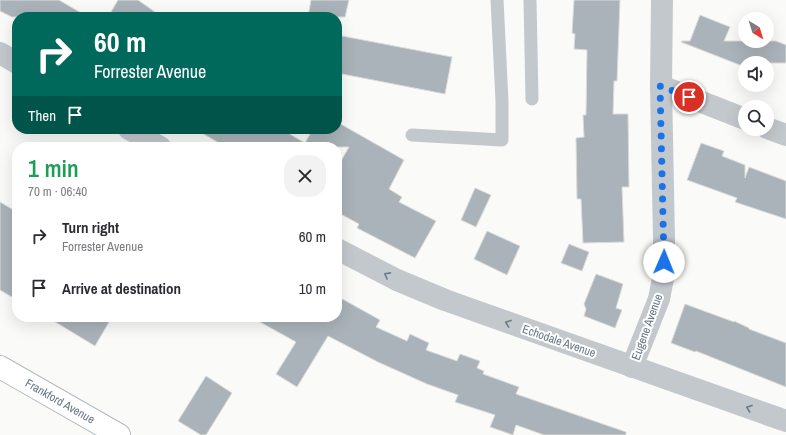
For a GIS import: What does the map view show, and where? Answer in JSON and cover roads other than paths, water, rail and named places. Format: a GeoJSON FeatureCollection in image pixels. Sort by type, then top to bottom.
{"type":"FeatureCollection","features":[{"type":"Feature","properties":{"kind":"main road","name":"Frankford Avenue"},"geometry":{"type":"LineString","coordinates":[[0,367],[119,435]]}},
{"type":"Feature","properties":{"kind":"street","name":"Eugene Avenue"},"geometry":{"type":"LineString","coordinates":[[632,367],[659,299],[664,273],[660,86],[662,0]]}},
{"type":"Feature","properties":{"kind":"street"},"geometry":{"type":"LineString","coordinates":[[0,53],[12,60]]}},
{"type":"Feature","properties":{"kind":"street"},"geometry":{"type":"LineString","coordinates":[[660,86],[738,116]]}},
{"type":"Feature","properties":{"kind":"street"},"geometry":{"type":"LineString","coordinates":[[774,131],[786,135]]}},
{"type":"Feature","properties":{"kind":"street"},"geometry":{"type":"LineString","coordinates":[[138,134],[151,142]]}},
{"type":"Feature","properties":{"kind":"street","name":"Echodale Avenue"},"geometry":{"type":"LineString","coordinates":[[342,252],[397,280],[445,300],[786,421]]}},
{"type":"Feature","properties":{"kind":"lane"},"geometry":{"type":"LineString","coordinates":[[412,135],[502,140],[502,101],[497,0]]}},
{"type":"Feature","properties":{"kind":"lane"},"geometry":{"type":"LineString","coordinates":[[530,0],[532,100]]}}]}
